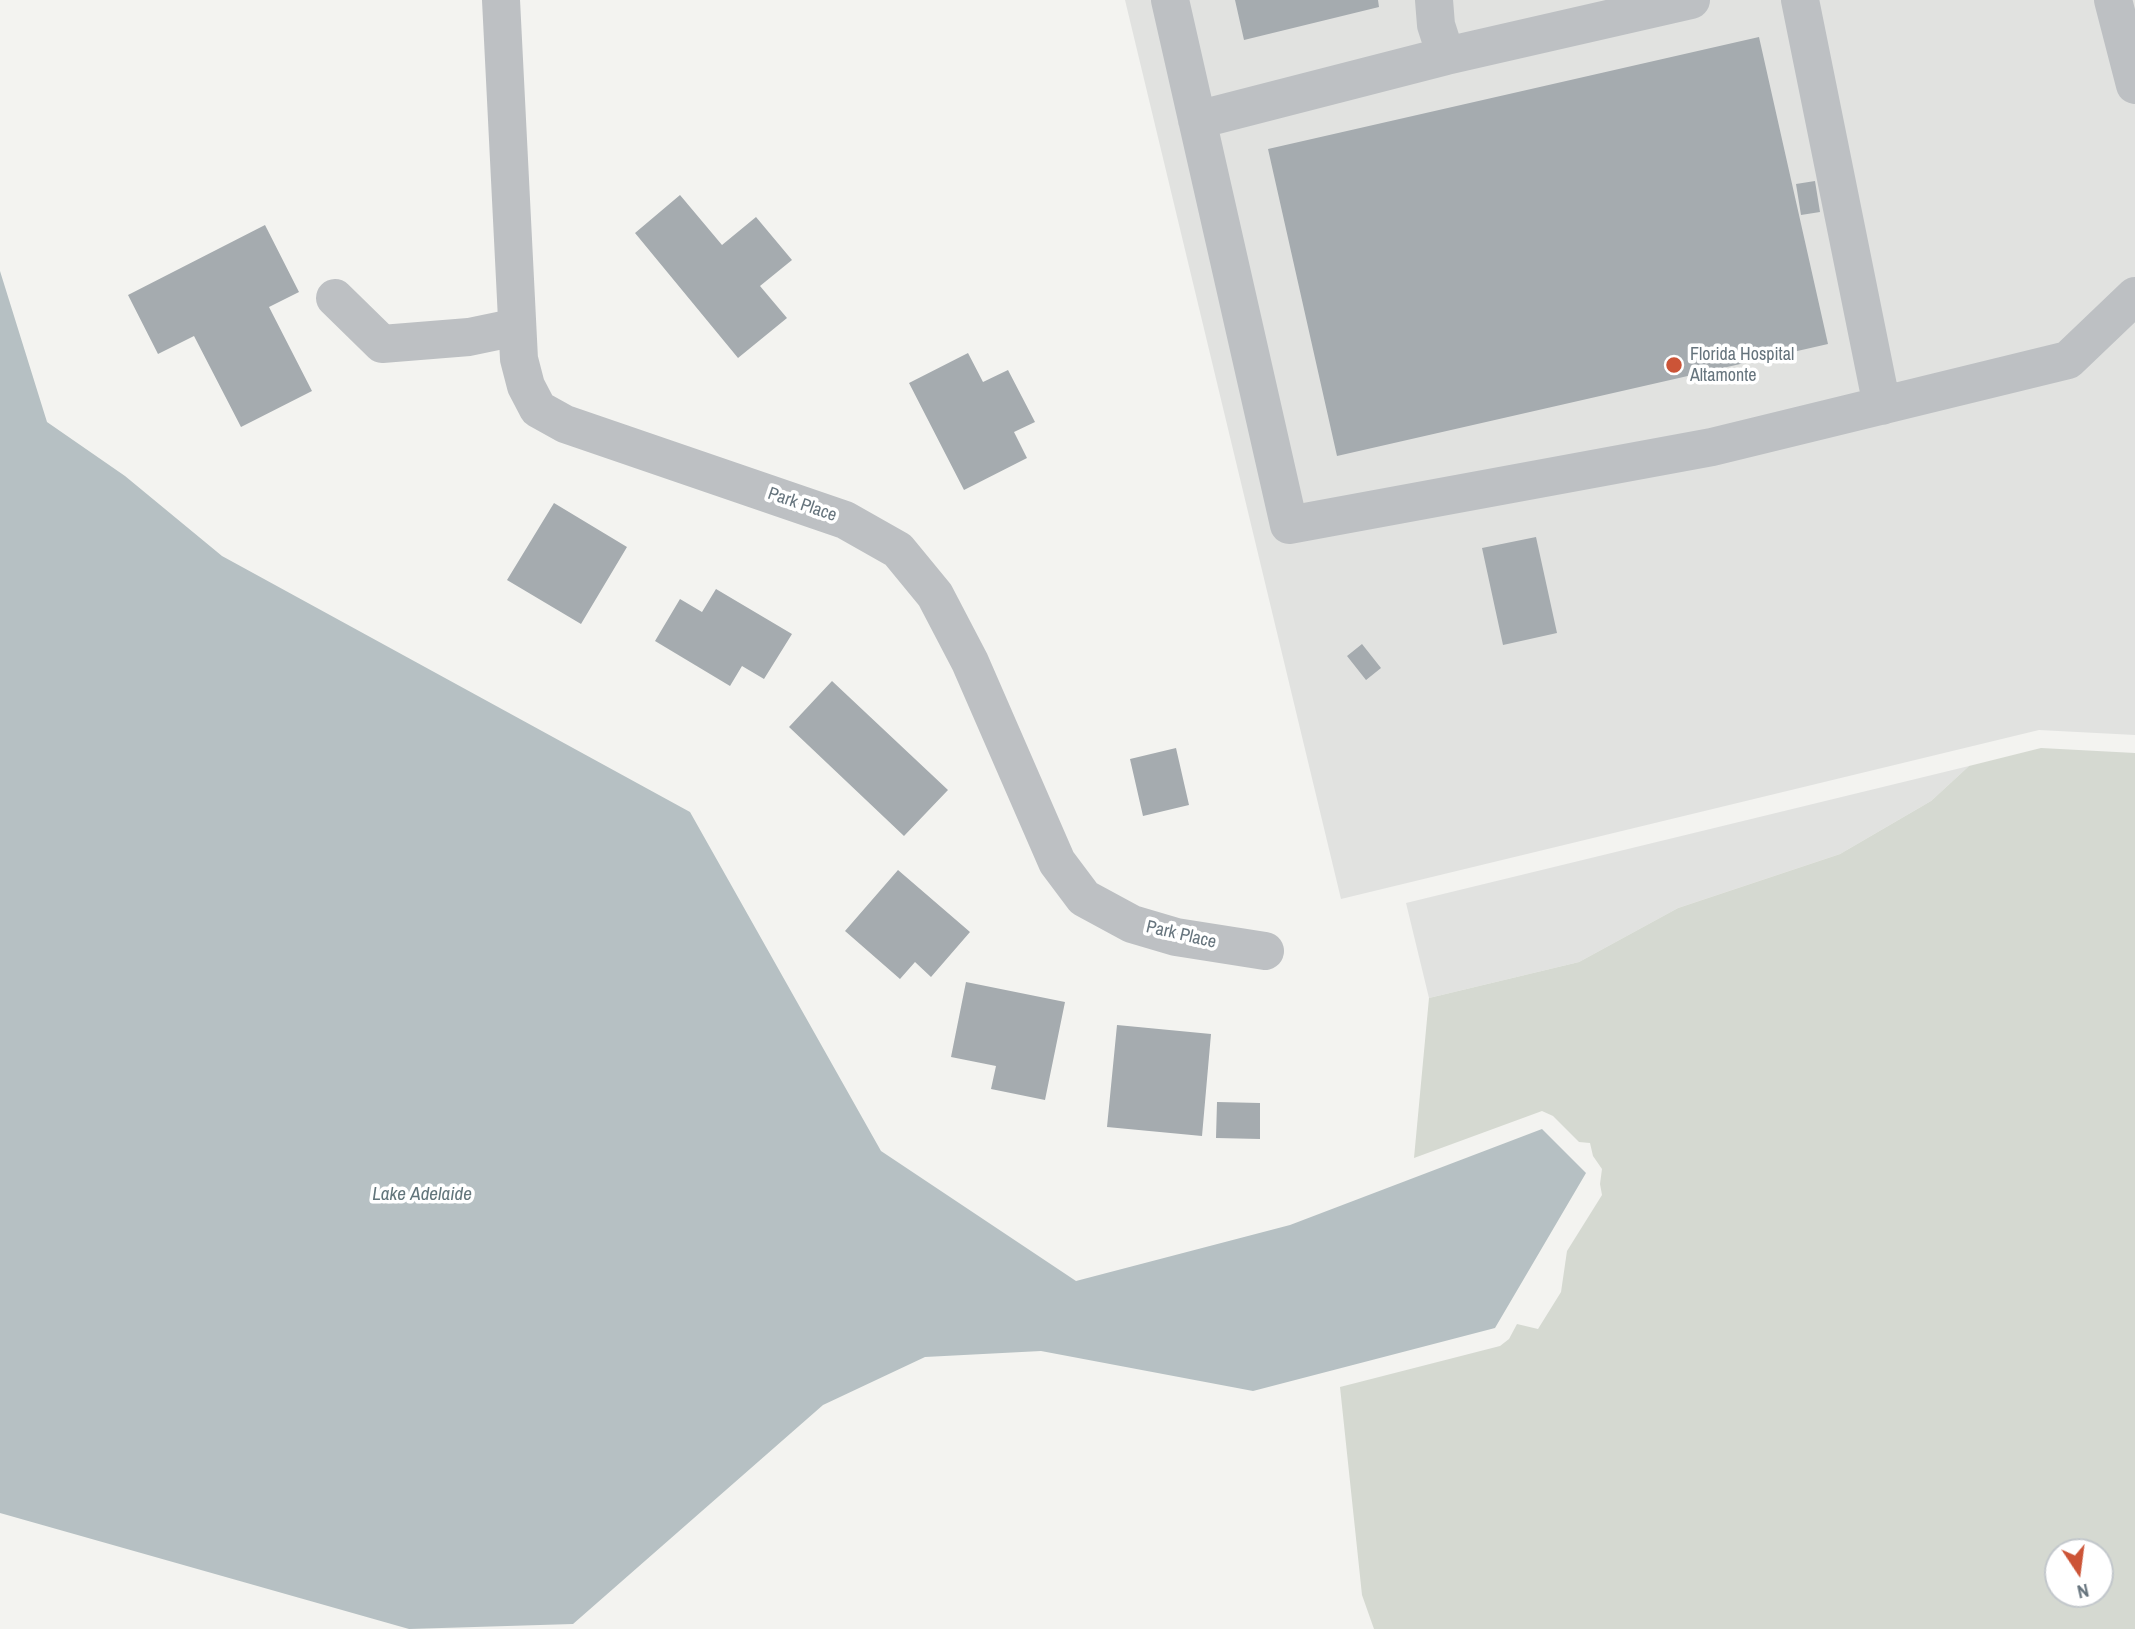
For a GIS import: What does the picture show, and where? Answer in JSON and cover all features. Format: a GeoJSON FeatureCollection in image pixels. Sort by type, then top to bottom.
{"type":"FeatureCollection","features":[{"type":"Feature","properties":{"kind":"street","name":"Park Place"},"geometry":{"type":"LineString","coordinates":[[501,0],[519,359],[526,386],[538,409],[565,424],[845,520],[898,550],[935,595],[970,662],[1056,862],[1084,898],[1132,924],[1176,937],[1265,951]]}},
{"type":"Feature","properties":{"kind":"street"},"geometry":{"type":"LineString","coordinates":[[1170,0],[1289,525],[1712,447],[2068,360],[2135,296]]}},
{"type":"Feature","properties":{"kind":"street"},"geometry":{"type":"LineString","coordinates":[[1434,0],[1436,25],[1446,55]]}},
{"type":"Feature","properties":{"kind":"street"},"geometry":{"type":"LineString","coordinates":[[1197,120],[1446,55],[1691,0]]}},
{"type":"Feature","properties":{"kind":"street"},"geometry":{"type":"LineString","coordinates":[[1800,0],[1882,405]]}},
{"type":"Feature","properties":{"kind":"street"},"geometry":{"type":"LineString","coordinates":[[2113,0],[2135,85]]}},
{"type":"Feature","properties":{"kind":"street"},"geometry":{"type":"LineString","coordinates":[[335,298],[382,344],[468,337],[517,327]]}},
{"type":"Feature","properties":{"kind":"shaded area","name":"Florida Hospital Altamonte"},"geometry":{"type":"Polygon","coordinates":[[[1125,0],[2135,0],[2135,735],[2039,730],[1341,899],[1125,0]]]}},
{"type":"Feature","properties":{"kind":"shaded area"},"geometry":{"type":"Polygon","coordinates":[[[2041,748],[2135,753],[2135,1629],[1374,1629],[1362,1595],[1340,1387],[1500,1346],[1509,1339],[1517,1324],[1538,1329],[1561,1292],[1567,1251],[1602,1195],[1602,1169],[1593,1156],[1590,1143],[1579,1142],[1553,1116],[1542,1111],[1414,1158],[1429,998],[1579,962],[1678,908],[1840,854],[1931,801],[1969,766],[2041,748]]]}},
{"type":"Feature","properties":{"kind":"shaded area"},"geometry":{"type":"Polygon","coordinates":[[[1969,766],[1931,801],[1840,854],[1678,908],[1579,962],[1429,998],[1406,903],[1969,766]]]}},
{"type":"Feature","properties":{"kind":"water","name":"Lake Adelaide"},"geometry":{"type":"Polygon","coordinates":[[[0,271],[47,422],[125,476],[222,556],[690,812],[881,1151],[1076,1281],[1290,1225],[1542,1129],[1586,1173],[1495,1328],[1253,1391],[1041,1351],[925,1357],[823,1405],[573,1624],[409,1629],[0,1513],[0,271]]]}},
{"type":"Feature","properties":{"kind":"building"},"geometry":{"type":"Polygon","coordinates":[[[1235,0],[1378,0],[1379,7],[1244,40],[1235,0]]]}},
{"type":"Feature","properties":{"kind":"building"},"geometry":{"type":"Polygon","coordinates":[[[1759,37],[1828,344],[1337,456],[1268,149],[1759,37]]]}},
{"type":"Feature","properties":{"kind":"building"},"geometry":{"type":"Polygon","coordinates":[[[1815,181],[1820,212],[1801,215],[1796,184],[1815,181]]]}},
{"type":"Feature","properties":{"kind":"building"},"geometry":{"type":"Polygon","coordinates":[[[680,195],[722,245],[756,217],[792,260],[760,286],[787,318],[738,358],[635,233],[680,195]]]}},
{"type":"Feature","properties":{"kind":"building"},"geometry":{"type":"Polygon","coordinates":[[[265,225],[299,292],[269,307],[312,391],[241,427],[194,336],[158,354],[128,295],[265,225]]]}},
{"type":"Feature","properties":{"kind":"building"},"geometry":{"type":"Polygon","coordinates":[[[968,353],[983,382],[1008,370],[1035,422],[1014,432],[1027,458],[964,490],[909,383],[968,353]]]}},
{"type":"Feature","properties":{"kind":"building"},"geometry":{"type":"Polygon","coordinates":[[[554,503],[627,547],[581,624],[507,580],[554,503]]]}},
{"type":"Feature","properties":{"kind":"building"},"geometry":{"type":"Polygon","coordinates":[[[1536,537],[1557,633],[1503,645],[1482,548],[1536,537]]]}},
{"type":"Feature","properties":{"kind":"building"},"geometry":{"type":"Polygon","coordinates":[[[716,589],[792,634],[764,679],[742,666],[730,686],[655,641],[680,599],[702,612],[716,589]]]}},
{"type":"Feature","properties":{"kind":"building"},"geometry":{"type":"Polygon","coordinates":[[[1362,644],[1381,668],[1366,680],[1347,656],[1362,644]]]}},
{"type":"Feature","properties":{"kind":"building"},"geometry":{"type":"Polygon","coordinates":[[[832,681],[948,790],[904,836],[789,727],[832,681]]]}},
{"type":"Feature","properties":{"kind":"building"},"geometry":{"type":"Polygon","coordinates":[[[1176,748],[1189,805],[1143,816],[1130,759],[1176,748]]]}},
{"type":"Feature","properties":{"kind":"building"},"geometry":{"type":"Polygon","coordinates":[[[898,870],[970,932],[931,977],[915,962],[900,979],[845,931],[898,870]]]}},
{"type":"Feature","properties":{"kind":"building"},"geometry":{"type":"Polygon","coordinates":[[[966,982],[1065,1002],[1045,1100],[991,1089],[996,1066],[951,1057],[966,982]]]}},
{"type":"Feature","properties":{"kind":"building"},"geometry":{"type":"Polygon","coordinates":[[[1117,1025],[1211,1034],[1202,1136],[1107,1127],[1117,1025]]]}},
{"type":"Feature","properties":{"kind":"building"},"geometry":{"type":"Polygon","coordinates":[[[1217,1102],[1260,1103],[1260,1139],[1216,1138],[1217,1102]]]}},
{"type":"Feature","properties":{"kind":"place","name":"Florida Hospital Altamonte"},"geometry":{"type":"Point","coordinates":[1674,365]}}]}
